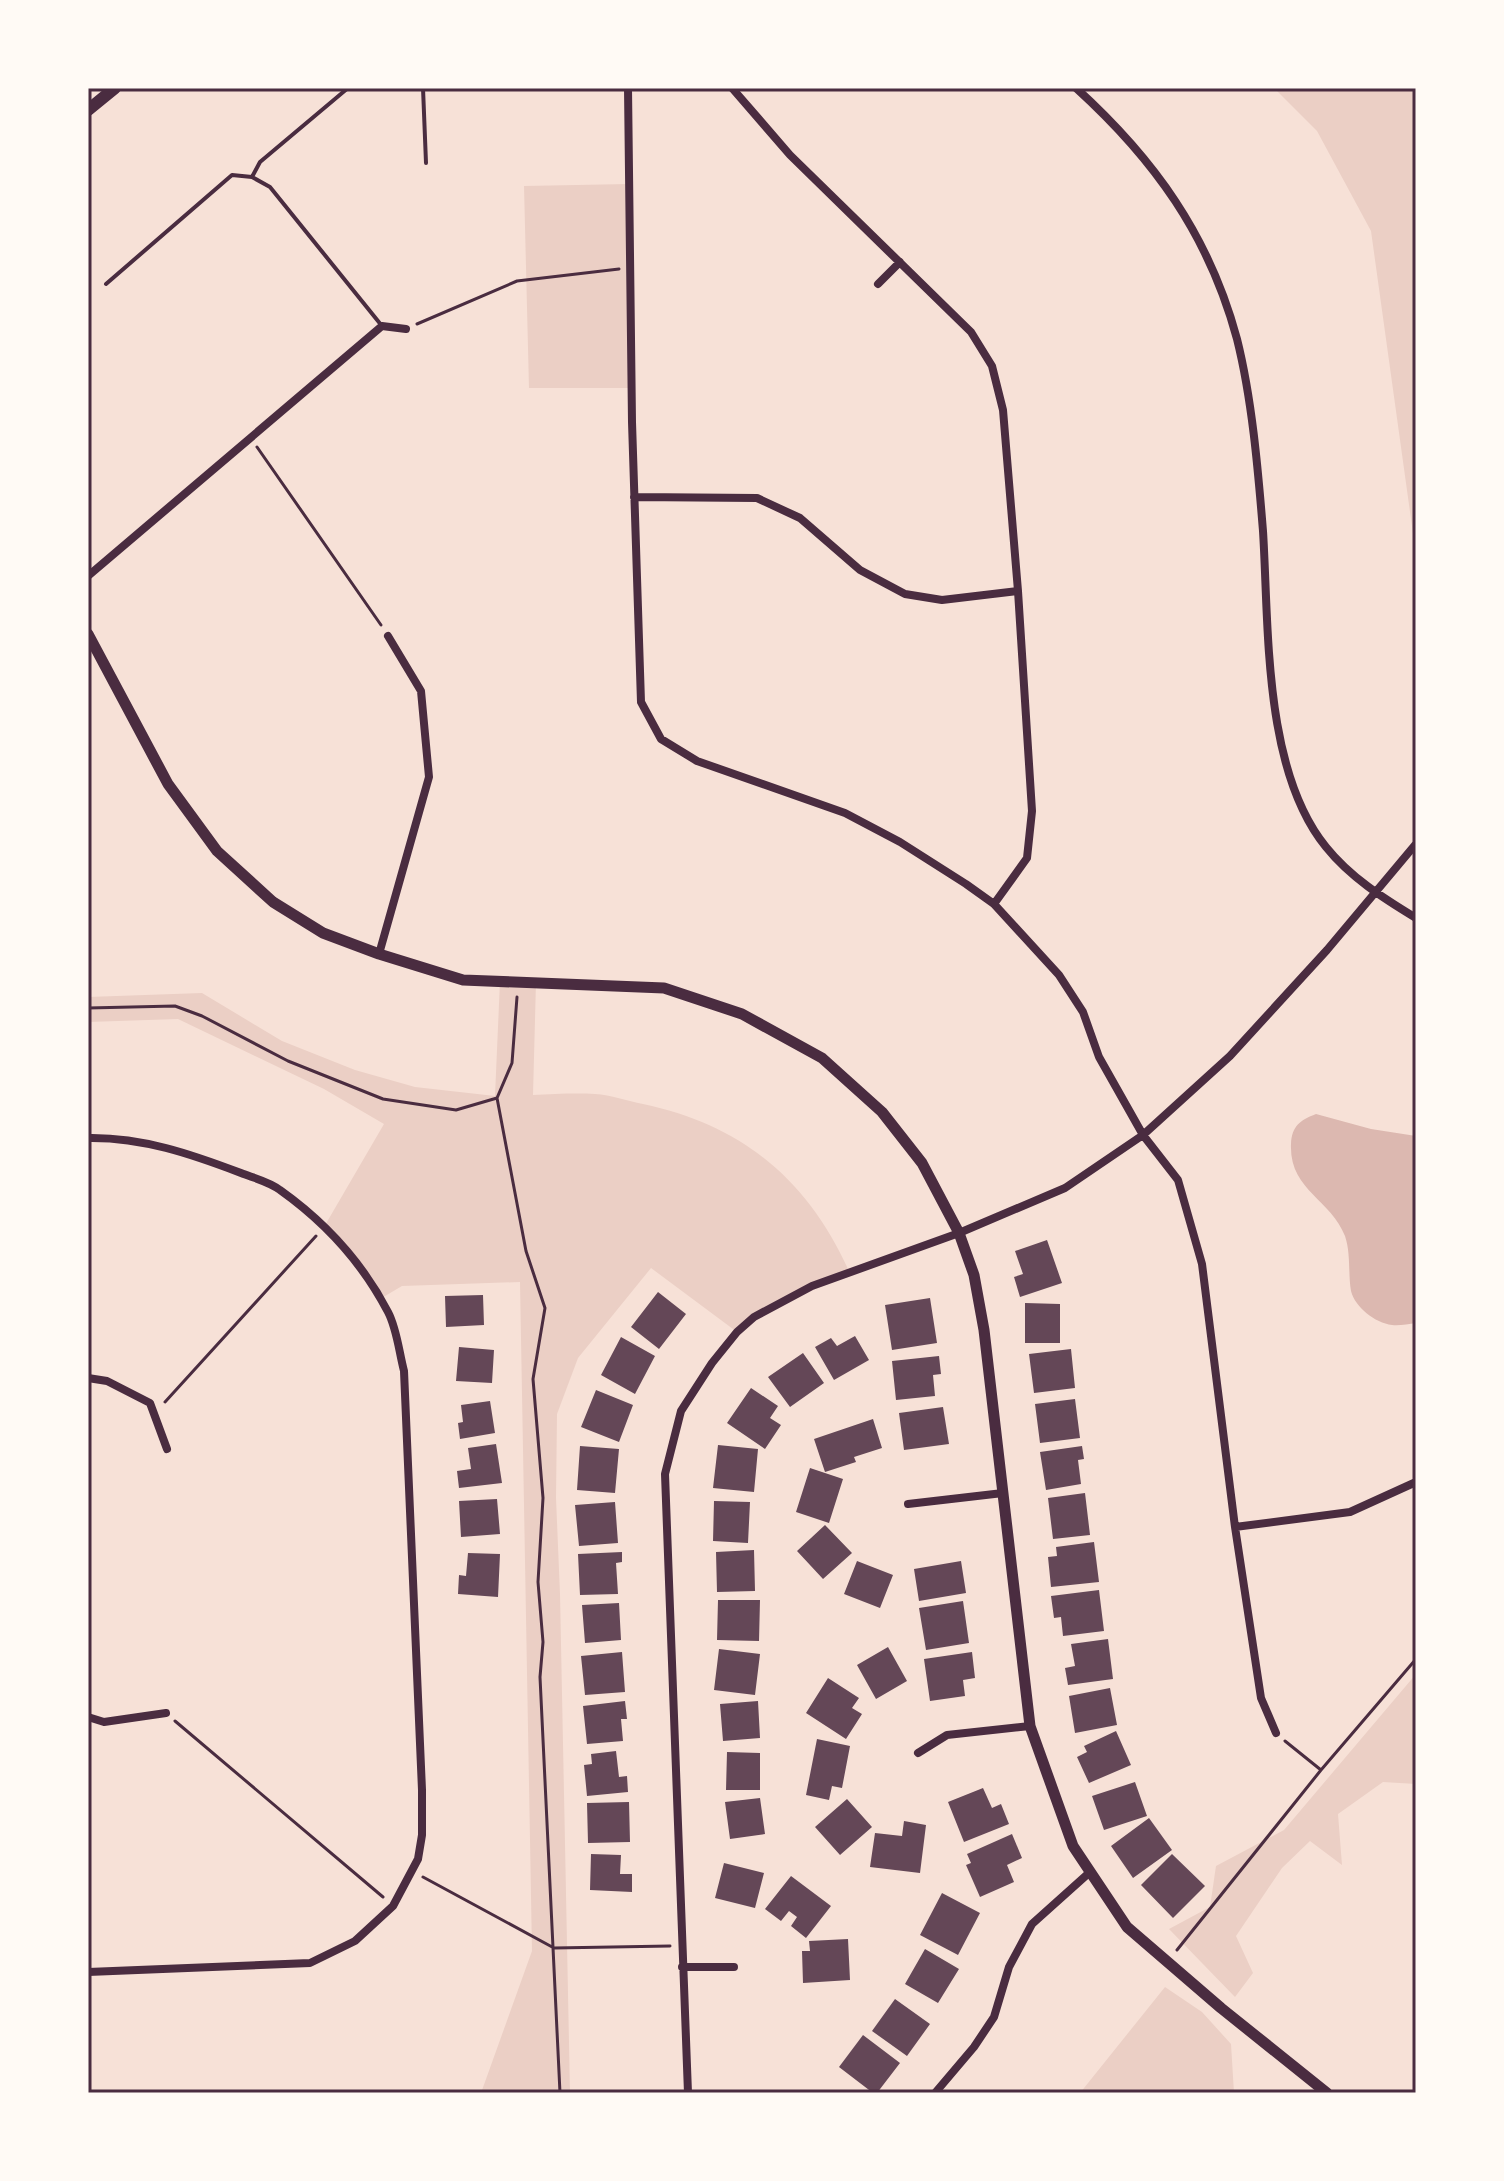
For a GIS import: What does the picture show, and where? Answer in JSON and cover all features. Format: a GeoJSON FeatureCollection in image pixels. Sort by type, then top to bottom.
{"type":"FeatureCollection","features":[{"type":"Feature","properties":{"kind":"main road"},"geometry":{"type":"LineString","coordinates":[[88,110],[115,88]]}},
{"type":"Feature","properties":{"kind":"street"},"geometry":{"type":"LineString","coordinates":[[628,88],[634,497],[641,702],[661,739],[697,761],[845,813],[900,842],[994,904],[1059,975],[1083,1012],[1099,1057],[1143,1135],[1178,1180],[1202,1264],[1235,1527],[1261,1698],[1276,1733]]}},
{"type":"Feature","properties":{"kind":"street"},"geometry":{"type":"LineString","coordinates":[[732,88],[790,155],[971,332],[992,366],[1003,410],[1032,811],[1027,858],[994,904]]}},
{"type":"Feature","properties":{"kind":"street"},"geometry":{"type":"LineString","coordinates":[[1076,88],[1113,121],[1192,223],[1220,287],[1237,339],[1249,401],[1263,531],[1264,601],[1270,671],[1280,742],[1299,802],[1325,846],[1374,893],[1416,918]]}},
{"type":"Feature","properties":{"kind":"street"},"geometry":{"type":"LineString","coordinates":[[878,284],[900,262]]}},
{"type":"Feature","properties":{"kind":"street"},"geometry":{"type":"LineString","coordinates":[[88,576],[382,326],[406,329]]}},
{"type":"Feature","properties":{"kind":"street"},"geometry":{"type":"LineString","coordinates":[[634,497],[757,498],[800,518],[860,570],[905,594],[942,600],[1018,591]]}},
{"type":"Feature","properties":{"kind":"street"},"geometry":{"type":"LineString","coordinates":[[88,634],[168,784],[217,851],[273,902],[323,933],[463,980],[664,988],[742,1014],[822,1058],[882,1112],[922,1163],[959,1233],[974,1275],[1030,1726],[1073,1846],[1127,1927],[1327,2093]]}},
{"type":"Feature","properties":{"kind":"street"},"geometry":{"type":"LineString","coordinates":[[379,954],[429,777],[421,691],[388,636]]}},
{"type":"Feature","properties":{"kind":"street"},"geometry":{"type":"LineString","coordinates":[[688,2093],[665,1474],[681,1411],[712,1363],[737,1332],[754,1317],[812,1286],[959,1233],[1065,1188],[1143,1135],[1230,1056],[1327,950],[1415,845]]}},
{"type":"Feature","properties":{"kind":"street"},"geometry":{"type":"LineString","coordinates":[[88,1138],[116,1138],[157,1144],[278,1188],[324,1227],[364,1269],[390,1315],[404,1371],[422,1790],[422,1835],[418,1859],[393,1906],[355,1941],[310,1963],[88,1972]]}},
{"type":"Feature","properties":{"kind":"street"},"geometry":{"type":"LineString","coordinates":[[88,1378],[107,1381],[150,1403],[167,1449]]}},
{"type":"Feature","properties":{"kind":"street"},"geometry":{"type":"LineString","coordinates":[[1235,1527],[1350,1512],[1416,1482]]}},
{"type":"Feature","properties":{"kind":"street"},"geometry":{"type":"LineString","coordinates":[[908,1504],[1003,1493]]}},
{"type":"Feature","properties":{"kind":"street"},"geometry":{"type":"LineString","coordinates":[[88,1717],[104,1722],[166,1713]]}},
{"type":"Feature","properties":{"kind":"street"},"geometry":{"type":"LineString","coordinates":[[918,1753],[947,1735],[1030,1726]]}},
{"type":"Feature","properties":{"kind":"street"},"geometry":{"type":"LineString","coordinates":[[935,2093],[974,2047],[994,2017],[1009,1967],[1032,1924],[1090,1872]]}},
{"type":"Feature","properties":{"kind":"street"},"geometry":{"type":"LineString","coordinates":[[682,1967],[734,1967]]}},
{"type":"Feature","properties":{"kind":"lane"},"geometry":{"type":"LineString","coordinates":[[252,177],[260,162],[348,88]]}},
{"type":"Feature","properties":{"kind":"lane"},"geometry":{"type":"LineString","coordinates":[[423,88],[426,163]]}},
{"type":"Feature","properties":{"kind":"lane"},"geometry":{"type":"LineString","coordinates":[[106,284],[232,175],[252,177],[270,187],[382,326]]}},
{"type":"Feature","properties":{"kind":"path"},"geometry":{"type":"LineString","coordinates":[[406,329],[517,281],[630,268]]}},
{"type":"Feature","properties":{"kind":"path"},"geometry":{"type":"LineString","coordinates":[[251,438],[388,636]]}},
{"type":"Feature","properties":{"kind":"path"},"geometry":{"type":"LineString","coordinates":[[518,981],[512,1063],[497,1098],[526,1251],[545,1308],[533,1379],[543,1498],[538,1582],[543,1642],[540,1677],[560,2093]]}},
{"type":"Feature","properties":{"kind":"path"},"geometry":{"type":"LineString","coordinates":[[88,1008],[175,1006],[202,1016],[288,1061],[383,1099],[456,1110],[497,1098]]}},
{"type":"Feature","properties":{"kind":"path"},"geometry":{"type":"LineString","coordinates":[[154,1414],[324,1227]]}},
{"type":"Feature","properties":{"kind":"path"},"geometry":{"type":"LineString","coordinates":[[1168,1961],[1321,1770],[1416,1659]]}},
{"type":"Feature","properties":{"kind":"path"},"geometry":{"type":"LineString","coordinates":[[166,1713],[393,1906]]}},
{"type":"Feature","properties":{"kind":"path"},"geometry":{"type":"LineString","coordinates":[[1276,1733],[1321,1770]]}},
{"type":"Feature","properties":{"kind":"path"},"geometry":{"type":"LineString","coordinates":[[412,1871],[554,1948],[682,1946]]}},
{"type":"Feature","properties":{"kind":"shaded area"},"geometry":{"type":"Polygon","coordinates":[[[1274,88],[1416,88],[1416,555],[1371,231],[1317,131],[1274,88]]]}},
{"type":"Feature","properties":{"kind":"shaded area"},"geometry":{"type":"Polygon","coordinates":[[[629,184],[632,388],[529,388],[524,186],[629,184]]]}},
{"type":"Feature","properties":{"kind":"shaded area"},"geometry":{"type":"Polygon","coordinates":[[[500,981],[536,982],[533,1095],[613,1097],[679,1113],[741,1142],[791,1183],[813,1209],[849,1271],[812,1286],[737,1332],[651,1268],[578,1358],[557,1414],[556,1498],[570,2093],[481,2093],[532,1951],[520,1282],[402,1286],[380,1299],[324,1227],[384,1124],[324,1089],[178,1019],[88,1022],[88,997],[202,993],[282,1041],[355,1070],[415,1087],[495,1096],[500,981]]]}},
{"type":"Feature","properties":{"kind":"shaded area"},"geometry":{"type":"Polygon","coordinates":[[[1316,1114],[1371,1129],[1416,1136],[1416,1323],[1386,1324],[1373,1318],[1353,1297],[1345,1236],[1339,1223],[1304,1184],[1292,1160],[1291,1144],[1295,1128],[1301,1121],[1316,1114]]]}},
{"type":"Feature","properties":{"kind":"shaded area"},"geometry":{"type":"Polygon","coordinates":[[[1416,1674],[1416,1784],[1383,1782],[1338,1814],[1342,1865],[1310,1841],[1282,1868],[1236,1936],[1253,1973],[1235,1997],[1169,1929],[1210,1907],[1216,1866],[1284,1830],[1416,1674]]]}},
{"type":"Feature","properties":{"kind":"shaded area"},"geometry":{"type":"Polygon","coordinates":[[[1165,1987],[1202,2012],[1231,2044],[1234,2093],[1080,2093],[1165,1987]]]}},
{"type":"Feature","properties":{"kind":"building"},"geometry":{"type":"Polygon","coordinates":[[[1047,1240],[1062,1283],[1020,1297],[1014,1277],[1023,1274],[1015,1251],[1047,1240]]]}},
{"type":"Feature","properties":{"kind":"building"},"geometry":{"type":"Polygon","coordinates":[[[658,1292],[686,1314],[659,1349],[631,1327],[658,1292]]]}},
{"type":"Feature","properties":{"kind":"building"},"geometry":{"type":"Polygon","coordinates":[[[483,1295],[484,1325],[446,1327],[445,1296],[483,1295]]]}},
{"type":"Feature","properties":{"kind":"building"},"geometry":{"type":"Polygon","coordinates":[[[930,1298],[937,1343],[892,1350],[885,1305],[930,1298]]]}},
{"type":"Feature","properties":{"kind":"building"},"geometry":{"type":"Polygon","coordinates":[[[1025,1303],[1060,1304],[1060,1343],[1025,1343],[1025,1303]]]}},
{"type":"Feature","properties":{"kind":"building"},"geometry":{"type":"Polygon","coordinates":[[[855,1336],[869,1360],[834,1380],[815,1347],[831,1338],[837,1346],[855,1336]]]}},
{"type":"Feature","properties":{"kind":"building"},"geometry":{"type":"Polygon","coordinates":[[[621,1337],[655,1356],[635,1394],[601,1375],[621,1337]]]}},
{"type":"Feature","properties":{"kind":"building"},"geometry":{"type":"Polygon","coordinates":[[[459,1347],[494,1350],[492,1383],[456,1381],[459,1347]]]}},
{"type":"Feature","properties":{"kind":"building"},"geometry":{"type":"Polygon","coordinates":[[[1071,1349],[1075,1388],[1034,1393],[1029,1354],[1071,1349]]]}},
{"type":"Feature","properties":{"kind":"building"},"geometry":{"type":"Polygon","coordinates":[[[803,1353],[824,1383],[790,1407],[768,1377],[803,1353]]]}},
{"type":"Feature","properties":{"kind":"building"},"geometry":{"type":"Polygon","coordinates":[[[939,1356],[941,1374],[933,1375],[935,1396],[896,1400],[892,1361],[939,1356]]]}},
{"type":"Feature","properties":{"kind":"building"},"geometry":{"type":"Polygon","coordinates":[[[751,1388],[778,1406],[770,1418],[781,1425],[765,1449],[727,1423],[751,1388]]]}},
{"type":"Feature","properties":{"kind":"building"},"geometry":{"type":"Polygon","coordinates":[[[596,1390],[633,1405],[619,1442],[581,1427],[596,1390]]]}},
{"type":"Feature","properties":{"kind":"building"},"geometry":{"type":"Polygon","coordinates":[[[1075,1399],[1080,1438],[1040,1443],[1035,1404],[1075,1399]]]}},
{"type":"Feature","properties":{"kind":"building"},"geometry":{"type":"Polygon","coordinates":[[[490,1401],[495,1433],[460,1439],[458,1423],[463,1422],[461,1405],[490,1401]]]}},
{"type":"Feature","properties":{"kind":"building"},"geometry":{"type":"Polygon","coordinates":[[[943,1407],[949,1444],[904,1450],[899,1413],[943,1407]]]}},
{"type":"Feature","properties":{"kind":"building"},"geometry":{"type":"Polygon","coordinates":[[[873,1419],[882,1448],[854,1457],[856,1462],[825,1472],[814,1439],[873,1419]]]}},
{"type":"Feature","properties":{"kind":"building"},"geometry":{"type":"Polygon","coordinates":[[[496,1444],[502,1483],[459,1488],[457,1471],[471,1469],[468,1448],[496,1444]]]}},
{"type":"Feature","properties":{"kind":"building"},"geometry":{"type":"Polygon","coordinates":[[[718,1445],[758,1449],[754,1492],[713,1488],[718,1445]]]}},
{"type":"Feature","properties":{"kind":"building"},"geometry":{"type":"Polygon","coordinates":[[[580,1446],[619,1449],[615,1493],[577,1490],[580,1446]]]}},
{"type":"Feature","properties":{"kind":"building"},"geometry":{"type":"Polygon","coordinates":[[[1082,1446],[1084,1459],[1078,1460],[1081,1484],[1046,1490],[1040,1452],[1082,1446]]]}},
{"type":"Feature","properties":{"kind":"building"},"geometry":{"type":"Polygon","coordinates":[[[810,1468],[843,1479],[829,1523],[796,1512],[810,1468]]]}},
{"type":"Feature","properties":{"kind":"building"},"geometry":{"type":"Polygon","coordinates":[[[1085,1493],[1090,1535],[1053,1539],[1048,1498],[1085,1493]]]}},
{"type":"Feature","properties":{"kind":"building"},"geometry":{"type":"Polygon","coordinates":[[[497,1499],[500,1534],[461,1537],[459,1501],[497,1499]]]}},
{"type":"Feature","properties":{"kind":"building"},"geometry":{"type":"Polygon","coordinates":[[[714,1501],[750,1502],[748,1543],[713,1541],[714,1501]]]}},
{"type":"Feature","properties":{"kind":"building"},"geometry":{"type":"Polygon","coordinates":[[[615,1502],[618,1543],[579,1546],[575,1505],[615,1502]]]}},
{"type":"Feature","properties":{"kind":"building"},"geometry":{"type":"Polygon","coordinates":[[[825,1525],[852,1553],[823,1579],[797,1551],[825,1525]]]}},
{"type":"Feature","properties":{"kind":"building"},"geometry":{"type":"Polygon","coordinates":[[[1094,1542],[1099,1582],[1051,1587],[1048,1557],[1057,1556],[1056,1547],[1094,1542]]]}},
{"type":"Feature","properties":{"kind":"building"},"geometry":{"type":"Polygon","coordinates":[[[754,1550],[755,1591],[717,1592],[716,1552],[754,1550]]]}},
{"type":"Feature","properties":{"kind":"building"},"geometry":{"type":"Polygon","coordinates":[[[622,1552],[622,1562],[616,1563],[618,1594],[580,1595],[578,1554],[622,1552]]]}},
{"type":"Feature","properties":{"kind":"building"},"geometry":{"type":"Polygon","coordinates":[[[468,1553],[500,1554],[498,1597],[458,1594],[459,1575],[466,1576],[468,1553]]]}},
{"type":"Feature","properties":{"kind":"building"},"geometry":{"type":"Polygon","coordinates":[[[857,1561],[893,1575],[880,1608],[844,1594],[857,1561]]]}},
{"type":"Feature","properties":{"kind":"building"},"geometry":{"type":"Polygon","coordinates":[[[961,1561],[966,1593],[919,1601],[914,1569],[961,1561]]]}},
{"type":"Feature","properties":{"kind":"building"},"geometry":{"type":"Polygon","coordinates":[[[1099,1590],[1104,1631],[1063,1636],[1061,1617],[1054,1618],[1051,1596],[1099,1590]]]}},
{"type":"Feature","properties":{"kind":"building"},"geometry":{"type":"Polygon","coordinates":[[[718,1600],[760,1600],[759,1641],[717,1640],[718,1600]]]}},
{"type":"Feature","properties":{"kind":"building"},"geometry":{"type":"Polygon","coordinates":[[[963,1601],[969,1643],[926,1650],[919,1608],[963,1601]]]}},
{"type":"Feature","properties":{"kind":"building"},"geometry":{"type":"Polygon","coordinates":[[[619,1603],[621,1640],[585,1643],[582,1605],[619,1603]]]}},
{"type":"Feature","properties":{"kind":"building"},"geometry":{"type":"Polygon","coordinates":[[[1108,1639],[1113,1679],[1068,1685],[1065,1668],[1075,1666],[1071,1644],[1108,1639]]]}},
{"type":"Feature","properties":{"kind":"building"},"geometry":{"type":"Polygon","coordinates":[[[888,1647],[907,1681],[876,1699],[857,1665],[888,1647]]]}},
{"type":"Feature","properties":{"kind":"building"},"geometry":{"type":"Polygon","coordinates":[[[719,1649],[760,1654],[755,1695],[714,1690],[719,1649]]]}},
{"type":"Feature","properties":{"kind":"building"},"geometry":{"type":"Polygon","coordinates":[[[622,1652],[625,1692],[585,1695],[581,1656],[622,1652]]]}},
{"type":"Feature","properties":{"kind":"building"},"geometry":{"type":"Polygon","coordinates":[[[972,1652],[975,1678],[963,1680],[965,1696],[930,1701],[924,1659],[972,1652]]]}},
{"type":"Feature","properties":{"kind":"building"},"geometry":{"type":"Polygon","coordinates":[[[828,1678],[859,1698],[852,1708],[862,1714],[846,1739],[806,1713],[828,1678]]]}},
{"type":"Feature","properties":{"kind":"building"},"geometry":{"type":"Polygon","coordinates":[[[1110,1688],[1117,1725],[1075,1733],[1069,1696],[1110,1688]]]}},
{"type":"Feature","properties":{"kind":"building"},"geometry":{"type":"Polygon","coordinates":[[[625,1701],[627,1719],[621,1719],[623,1741],[587,1744],[583,1706],[625,1701]]]}},
{"type":"Feature","properties":{"kind":"building"},"geometry":{"type":"Polygon","coordinates":[[[758,1701],[760,1738],[723,1741],[720,1704],[758,1701]]]}},
{"type":"Feature","properties":{"kind":"building"},"geometry":{"type":"Polygon","coordinates":[[[1116,1731],[1131,1765],[1089,1783],[1077,1757],[1087,1752],[1084,1746],[1116,1731]]]}},
{"type":"Feature","properties":{"kind":"building"},"geometry":{"type":"Polygon","coordinates":[[[817,1739],[850,1746],[842,1788],[832,1786],[829,1800],[806,1795],[817,1739]]]}},
{"type":"Feature","properties":{"kind":"building"},"geometry":{"type":"Polygon","coordinates":[[[616,1751],[619,1777],[627,1776],[628,1792],[587,1796],[584,1765],[592,1764],[591,1754],[616,1751]]]}},
{"type":"Feature","properties":{"kind":"building"},"geometry":{"type":"Polygon","coordinates":[[[727,1752],[760,1753],[760,1790],[726,1790],[727,1752]]]}},
{"type":"Feature","properties":{"kind":"building"},"geometry":{"type":"Polygon","coordinates":[[[1135,1782],[1147,1816],[1104,1830],[1092,1796],[1135,1782]]]}},
{"type":"Feature","properties":{"kind":"building"},"geometry":{"type":"Polygon","coordinates":[[[983,1788],[992,1808],[1001,1804],[1009,1824],[964,1842],[948,1802],[983,1788]]]}},
{"type":"Feature","properties":{"kind":"building"},"geometry":{"type":"Polygon","coordinates":[[[760,1798],[765,1834],[730,1839],[725,1802],[760,1798]]]}},
{"type":"Feature","properties":{"kind":"building"},"geometry":{"type":"Polygon","coordinates":[[[847,1799],[872,1827],[840,1855],[815,1827],[847,1799]]]}},
{"type":"Feature","properties":{"kind":"building"},"geometry":{"type":"Polygon","coordinates":[[[629,1802],[630,1842],[588,1843],[587,1803],[629,1802]]]}},
{"type":"Feature","properties":{"kind":"building"},"geometry":{"type":"Polygon","coordinates":[[[1149,1818],[1172,1850],[1133,1878],[1111,1846],[1149,1818]]]}},
{"type":"Feature","properties":{"kind":"building"},"geometry":{"type":"Polygon","coordinates":[[[904,1821],[926,1825],[920,1873],[870,1867],[875,1833],[902,1836],[904,1821]]]}},
{"type":"Feature","properties":{"kind":"building"},"geometry":{"type":"Polygon","coordinates":[[[1012,1834],[1022,1858],[1007,1865],[1014,1882],[980,1897],[966,1865],[971,1863],[967,1854],[1012,1834]]]}},
{"type":"Feature","properties":{"kind":"building"},"geometry":{"type":"Polygon","coordinates":[[[591,1854],[621,1855],[620,1874],[632,1874],[632,1892],[590,1890],[591,1854]]]}},
{"type":"Feature","properties":{"kind":"building"},"geometry":{"type":"Polygon","coordinates":[[[1172,1854],[1205,1886],[1173,1918],[1141,1885],[1172,1854]]]}},
{"type":"Feature","properties":{"kind":"building"},"geometry":{"type":"Polygon","coordinates":[[[724,1863],[764,1873],[755,1908],[715,1898],[724,1863]]]}},
{"type":"Feature","properties":{"kind":"building"},"geometry":{"type":"Polygon","coordinates":[[[791,1876],[831,1906],[806,1938],[791,1926],[797,1917],[789,1911],[781,1921],[765,1909],[791,1876]]]}},
{"type":"Feature","properties":{"kind":"building"},"geometry":{"type":"Polygon","coordinates":[[[942,1893],[980,1913],[958,1955],[920,1935],[942,1893]]]}},
{"type":"Feature","properties":{"kind":"building"},"geometry":{"type":"Polygon","coordinates":[[[848,1939],[850,1980],[803,1983],[802,1951],[810,1951],[809,1941],[848,1939]]]}},
{"type":"Feature","properties":{"kind":"building"},"geometry":{"type":"Polygon","coordinates":[[[925,1949],[959,1969],[938,2003],[905,1984],[925,1949]]]}},
{"type":"Feature","properties":{"kind":"building"},"geometry":{"type":"Polygon","coordinates":[[[895,1999],[930,2024],[907,2056],[872,2031],[895,1999]]]}},
{"type":"Feature","properties":{"kind":"building"},"geometry":{"type":"Polygon","coordinates":[[[863,2035],[900,2063],[877,2093],[839,2067],[863,2035]]]}}]}
